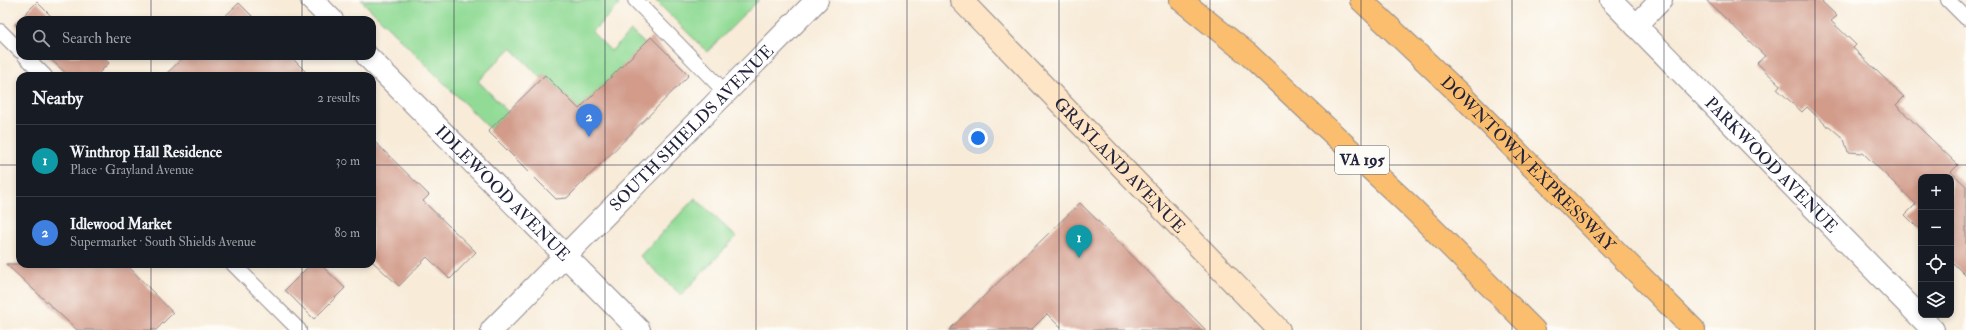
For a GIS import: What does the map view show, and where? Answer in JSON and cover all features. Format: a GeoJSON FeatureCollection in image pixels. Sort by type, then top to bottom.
{"type":"FeatureCollection","features":[{"type":"Feature","properties":{"kind":"highway","name":"VA 195"},"geometry":{"type":"LineString","coordinates":[[1181,0],[1248,54],[1412,208],[1534,330]]}},
{"type":"Feature","properties":{"kind":"highway","name":"DOWNTOWN EXPRESSWAY"},"geometry":{"type":"LineString","coordinates":[[1361,0],[1462,96],[1694,330]]}},
{"type":"Feature","properties":{"kind":"street"},"geometry":{"type":"LineString","coordinates":[[312,0],[328,16]]}},
{"type":"Feature","properties":{"kind":"street","name":"SOUTH SHIELDS AVENUE"},"geometry":{"type":"LineString","coordinates":[[492,330],[727,94],[818,0]]}},
{"type":"Feature","properties":{"kind":"street","name":"GRAYLAND AVENUE"},"geometry":{"type":"LineString","coordinates":[[961,0],[1279,330]]}},
{"type":"Feature","properties":{"kind":"street","name":"PARKWOOD AVENUE"},"geometry":{"type":"LineString","coordinates":[[1611,0],[1933,330]]}},
{"type":"Feature","properties":{"kind":"street"},"geometry":{"type":"LineString","coordinates":[[1636,26],[1661,0]]}},
{"type":"Feature","properties":{"kind":"street","name":"IDLEWOOD AVENUE"},"geometry":{"type":"LineString","coordinates":[[371,60],[639,330]]}},
{"type":"Feature","properties":{"kind":"lane"},"geometry":{"type":"LineString","coordinates":[[635,0],[727,94]]}},
{"type":"Feature","properties":{"kind":"lane"},"geometry":{"type":"LineString","coordinates":[[1948,0],[1966,18]]}},
{"type":"Feature","properties":{"kind":"lane"},"geometry":{"type":"LineString","coordinates":[[0,31],[16,47]]}},
{"type":"Feature","properties":{"kind":"lane"},"geometry":{"type":"LineString","coordinates":[[29,60],[41,72]]}},
{"type":"Feature","properties":{"kind":"lane"},"geometry":{"type":"LineString","coordinates":[[237,268],[299,330]]}},
{"type":"Feature","properties":{"kind":"green space"},"geometry":{"type":"Polygon","coordinates":[[[361,0],[614,0],[619,5],[592,32],[611,51],[631,31],[645,44],[579,109],[545,75],[541,78],[511,48],[478,81],[508,112],[490,129],[361,0]]]}},
{"type":"Feature","properties":{"kind":"green space"},"geometry":{"type":"Polygon","coordinates":[[[655,0],[759,0],[707,52],[655,0]]]}},
{"type":"Feature","properties":{"kind":"green space"},"geometry":{"type":"Polygon","coordinates":[[[695,198],[736,237],[681,295],[640,256],[695,198]]]}},
{"type":"Feature","properties":{"kind":"building"},"geometry":{"type":"Polygon","coordinates":[[[1706,0],[1820,0],[1837,16],[1831,21],[1856,45],[1853,48],[1904,97],[1896,105],[1958,165],[1951,172],[1953,174],[1918,174],[1918,228],[1905,215],[1916,204],[1863,153],[1848,152],[1844,139],[1829,126],[1827,126],[1807,107],[1802,112],[1777,89],[1780,85],[1757,63],[1765,56],[1706,0]]]}},
{"type":"Feature","properties":{"kind":"building"},"geometry":{"type":"Polygon","coordinates":[[[37,2],[51,16],[23,16],[37,2]]]}},
{"type":"Feature","properties":{"kind":"building"},"geometry":{"type":"Polygon","coordinates":[[[239,3],[252,16],[225,16],[239,3]]]}},
{"type":"Feature","properties":{"kind":"building"},"geometry":{"type":"Polygon","coordinates":[[[651,37],[689,75],[567,198],[556,199],[488,131],[545,75],[579,109],[651,37]]]}},
{"type":"Feature","properties":{"kind":"building"},"geometry":{"type":"Polygon","coordinates":[[[51,60],[106,60],[109,63],[100,72],[65,72],[51,60]]]}},
{"type":"Feature","properties":{"kind":"building"},"geometry":{"type":"Polygon","coordinates":[[[181,60],[294,60],[306,72],[168,72],[181,60]]]}},
{"type":"Feature","properties":{"kind":"building"},"geometry":{"type":"Polygon","coordinates":[[[376,143],[429,195],[423,201],[476,252],[450,279],[427,257],[399,286],[376,265],[376,143]]]}},
{"type":"Feature","properties":{"kind":"building"},"geometry":{"type":"Polygon","coordinates":[[[1954,175],[1966,186],[1966,276],[1954,264],[1954,175]]]}},
{"type":"Feature","properties":{"kind":"building"},"geometry":{"type":"Polygon","coordinates":[[[1080,203],[1206,330],[1063,330],[1047,314],[1031,330],[949,330],[1080,203]]]}},
{"type":"Feature","properties":{"kind":"building"},"geometry":{"type":"Polygon","coordinates":[[[6,264],[16,264],[16,268],[130,268],[173,313],[156,330],[77,330],[6,264]]]}},
{"type":"Feature","properties":{"kind":"building"},"geometry":{"type":"Polygon","coordinates":[[[307,268],[324,268],[345,288],[314,319],[285,290],[307,268]]]}},
{"type":"Feature","properties":{"kind":"place","name":"Idlewood Market"},"geometry":{"type":"Point","coordinates":[589,137]}},
{"type":"Feature","properties":{"kind":"place","name":"Winthrop Hall Residence"},"geometry":{"type":"Point","coordinates":[1079,258]}}]}
